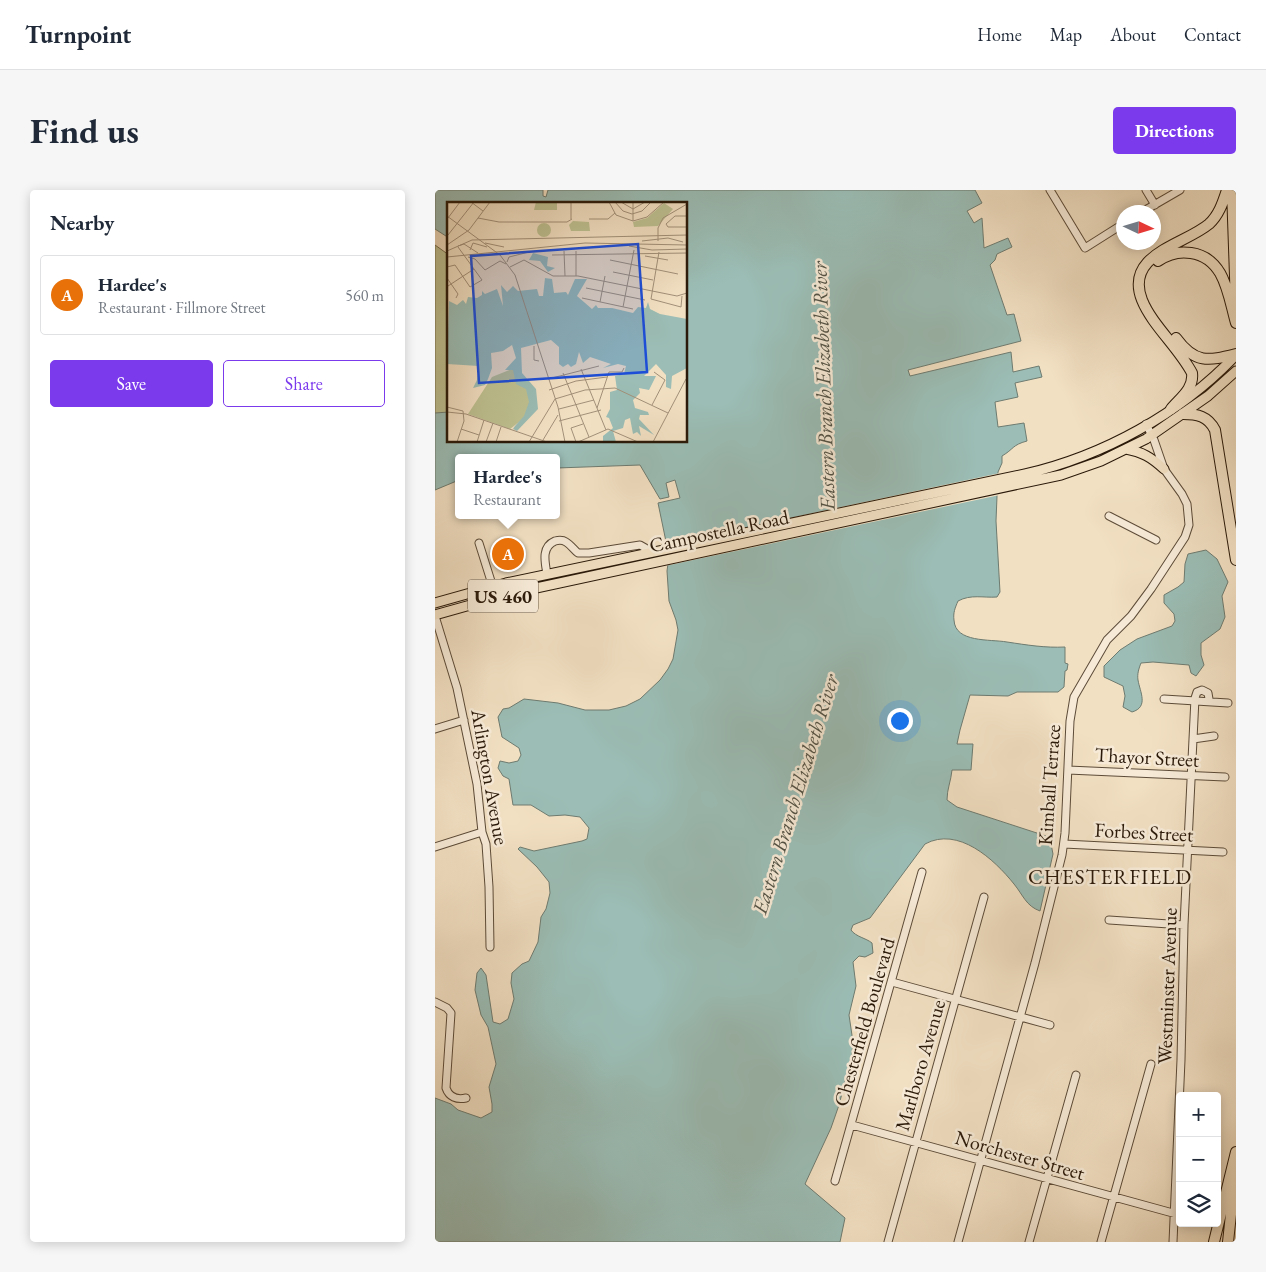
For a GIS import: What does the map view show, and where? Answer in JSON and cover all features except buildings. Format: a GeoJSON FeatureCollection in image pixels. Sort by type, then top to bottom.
{"type":"FeatureCollection","features":[{"type":"Feature","properties":{"kind":"highway"},"geometry":{"type":"LineString","coordinates":[[1171,409],[1190,387],[1192,373],[1144,304],[1140,290],[1141,275],[1146,264],[1154,256],[1210,222],[1219,211],[1227,190]]}},
{"type":"Feature","properties":{"kind":"highway"},"geometry":{"type":"LineString","coordinates":[[1232,190],[1236,306]]}},
{"type":"Feature","properties":{"kind":"highway"},"geometry":{"type":"LineString","coordinates":[[1236,323],[1223,278],[1215,265],[1206,258],[1190,253],[1173,254],[1161,259],[1150,270],[1146,285],[1148,297],[1184,348],[1195,357],[1206,360],[1236,354]]}},
{"type":"Feature","properties":{"kind":"highway"},"geometry":{"type":"LineString","coordinates":[[1183,414],[1195,414],[1204,417],[1215,430],[1236,560]]}},
{"type":"Feature","properties":{"kind":"highway"},"geometry":{"type":"LineString","coordinates":[[1214,1242],[1236,1152]]}},
{"type":"Feature","properties":{"kind":"highway"},"geometry":{"type":"LineString","coordinates":[[1228,1242],[1236,1163]]}},
{"type":"Feature","properties":{"kind":"main road","name":"US 460"},"geometry":{"type":"LineString","coordinates":[[1146,424],[1171,409],[1209,380],[1236,354]]}},
{"type":"Feature","properties":{"kind":"main road","name":"US 460"},"geometry":{"type":"LineString","coordinates":[[1125,449],[1183,414],[1216,390],[1236,371]]}},
{"type":"Feature","properties":{"kind":"main road","name":"Campostella Road"},"geometry":{"type":"LineString","coordinates":[[435,603],[493,586],[569,569],[1041,470],[1074,460],[1120,439],[1146,424]]}},
{"type":"Feature","properties":{"kind":"main road","name":"Campostella Road"},"geometry":{"type":"LineString","coordinates":[[435,615],[496,597],[1044,480],[1085,467],[1125,449]]}},
{"type":"Feature","properties":{"kind":"main road"},"geometry":{"type":"LineString","coordinates":[[1125,449],[1152,458],[1163,469]]}},
{"type":"Feature","properties":{"kind":"street"},"geometry":{"type":"LineString","coordinates":[[1050,190],[1085,248],[1116,228]]}},
{"type":"Feature","properties":{"kind":"street"},"geometry":{"type":"LineString","coordinates":[[1146,190],[1155,205],[1180,190]]}},
{"type":"Feature","properties":{"kind":"street","name":"Kimball Terrace"},"geometry":{"type":"LineString","coordinates":[[958,1242],[1035,964],[1064,844],[1071,708],[1077,688],[1107,640],[1140,605],[1185,537],[1189,525],[1187,504],[1182,494],[1163,469],[1152,434],[1146,424]]}},
{"type":"Feature","properties":{"kind":"street"},"geometry":{"type":"LineString","coordinates":[[1109,516],[1156,540]]}},
{"type":"Feature","properties":{"kind":"street"},"geometry":{"type":"LineString","coordinates":[[547,574],[546,549],[557,540],[565,541],[578,553],[640,545],[647,548]]}},
{"type":"Feature","properties":{"kind":"street"},"geometry":{"type":"LineString","coordinates":[[479,543],[496,597]]}},
{"type":"Feature","properties":{"kind":"street","name":"Arlington Avenue"},"geometry":{"type":"LineString","coordinates":[[435,615],[464,720],[477,784],[482,832],[487,844],[490,947]]}},
{"type":"Feature","properties":{"kind":"street"},"geometry":{"type":"LineString","coordinates":[[1196,701],[1195,695],[1202,690],[1208,693],[1208,701]]}},
{"type":"Feature","properties":{"kind":"street"},"geometry":{"type":"LineString","coordinates":[[1164,699],[1228,703]]}},
{"type":"Feature","properties":{"kind":"street","name":"Westminster Avenue"},"geometry":{"type":"LineString","coordinates":[[1178,1182],[1184,925],[1196,701]]}},
{"type":"Feature","properties":{"kind":"street"},"geometry":{"type":"LineString","coordinates":[[435,729],[464,720]]}},
{"type":"Feature","properties":{"kind":"street"},"geometry":{"type":"LineString","coordinates":[[1193,739],[1214,736]]}},
{"type":"Feature","properties":{"kind":"street","name":"Thayor Street"},"geometry":{"type":"LineString","coordinates":[[1068,770],[1225,777]]}},
{"type":"Feature","properties":{"kind":"street"},"geometry":{"type":"LineString","coordinates":[[435,847],[482,832]]}},
{"type":"Feature","properties":{"kind":"street","name":"Forbes Street"},"geometry":{"type":"LineString","coordinates":[[1064,844],[1223,852]]}},
{"type":"Feature","properties":{"kind":"street","name":"Chesterfield Boulevard"},"geometry":{"type":"LineString","coordinates":[[835,1181],[922,872]]}},
{"type":"Feature","properties":{"kind":"street","name":"Marlboro Avenue"},"geometry":{"type":"LineString","coordinates":[[888,1242],[984,898]]}},
{"type":"Feature","properties":{"kind":"street"},"geometry":{"type":"LineString","coordinates":[[1109,920],[1184,925]]}},
{"type":"Feature","properties":{"kind":"street"},"geometry":{"type":"LineString","coordinates":[[892,982],[1050,1025]]}},
{"type":"Feature","properties":{"kind":"street"},"geometry":{"type":"LineString","coordinates":[[435,1002],[447,1008],[451,1014],[448,1092],[456,1098],[466,1098]]}},
{"type":"Feature","properties":{"kind":"street"},"geometry":{"type":"LineString","coordinates":[[1101,1242],[1151,1064]]}},
{"type":"Feature","properties":{"kind":"street"},"geometry":{"type":"LineString","coordinates":[[1029,1242],[1076,1075]]}},
{"type":"Feature","properties":{"kind":"street","name":"Norchester Street"},"geometry":{"type":"LineString","coordinates":[[852,1125],[1176,1215]]}},
{"type":"Feature","properties":{"kind":"street","name":"Westminster Avenue"},"geometry":{"type":"LineString","coordinates":[[1173,1242],[1176,1222]]}},
{"type":"Feature","properties":{"kind":"green space"},"geometry":{"type":"Polygon","coordinates":[[[435,245],[447,254],[448,442],[435,456],[435,245]]]}},
{"type":"Feature","properties":{"kind":"water","name":"Eastern Branch Elizabeth River"},"geometry":{"type":"Polygon","coordinates":[[[435,190],[543,190],[543,196],[546,197],[548,190],[975,190],[982,203],[967,211],[974,223],[982,218],[984,248],[1008,238],[1012,247],[997,254],[995,260],[990,265],[1007,315],[1014,314],[1021,341],[908,370],[910,376],[1011,352],[1013,372],[1039,366],[1042,377],[1015,383],[1018,397],[995,402],[998,427],[1024,423],[1027,441],[1002,456],[1002,463],[998,472],[996,521],[1000,592],[997,597],[972,597],[958,601],[954,617],[956,627],[960,633],[967,636],[1036,646],[1065,647],[1065,663],[1068,664],[1065,671],[1064,687],[1058,692],[1017,692],[1008,696],[970,695],[957,744],[973,744],[971,770],[952,770],[947,800],[957,807],[1046,836],[1051,844],[1053,854],[1040,911],[1028,903],[1006,874],[974,848],[950,839],[937,840],[925,844],[870,918],[853,925],[851,930],[853,932],[872,943],[873,953],[865,957],[859,956],[853,962],[856,986],[849,1015],[853,1042],[852,1054],[831,1128],[805,1184],[845,1218],[840,1242],[435,1242],[435,1098],[451,1104],[458,1110],[481,1118],[492,1112],[489,1087],[496,1064],[488,1027],[481,1015],[475,990],[477,973],[481,968],[486,975],[493,1022],[500,1024],[508,1019],[514,999],[511,983],[512,973],[522,964],[529,961],[538,942],[541,917],[546,909],[550,893],[549,882],[537,867],[518,849],[520,847],[534,851],[582,841],[587,839],[589,828],[580,817],[565,815],[549,816],[531,805],[513,805],[509,779],[503,776],[498,768],[500,761],[509,763],[518,761],[521,755],[519,748],[502,737],[498,717],[503,709],[509,708],[524,699],[558,703],[585,710],[609,710],[626,706],[640,699],[660,680],[673,659],[678,630],[669,601],[667,571],[669,556],[658,503],[680,498],[675,480],[666,483],[669,497],[660,499],[640,465],[560,468],[560,454],[455,454],[455,482],[435,490],[435,413],[447,412],[447,442],[687,442],[687,202],[447,202],[447,237],[435,229],[435,190]]]}},
{"type":"Feature","properties":{"kind":"water"},"geometry":{"type":"Polygon","coordinates":[[[1206,550],[1217,559],[1228,582],[1222,596],[1225,617],[1220,629],[1201,643],[1201,655],[1204,665],[1196,676],[1191,673],[1189,665],[1141,663],[1138,678],[1142,703],[1137,710],[1132,712],[1123,707],[1125,696],[1123,686],[1104,677],[1104,666],[1120,650],[1137,639],[1172,626],[1175,621],[1174,614],[1164,603],[1164,595],[1184,582],[1185,564],[1188,554],[1206,550]]]}},
{"type":"Feature","properties":{"kind":"pier"},"geometry":{"type":"Polygon","coordinates":[[[1000,473],[1000,495],[665,566],[666,556],[663,545],[1000,473]]]}},
{"type":"Feature","properties":{"kind":"place","name":"Hardee's"},"geometry":{"type":"Point","coordinates":[508,554]}},
{"type":"Feature","properties":{"kind":"district","name":"CHESTERFIELD"},"geometry":{"type":"Point","coordinates":[1110,876]}}]}
